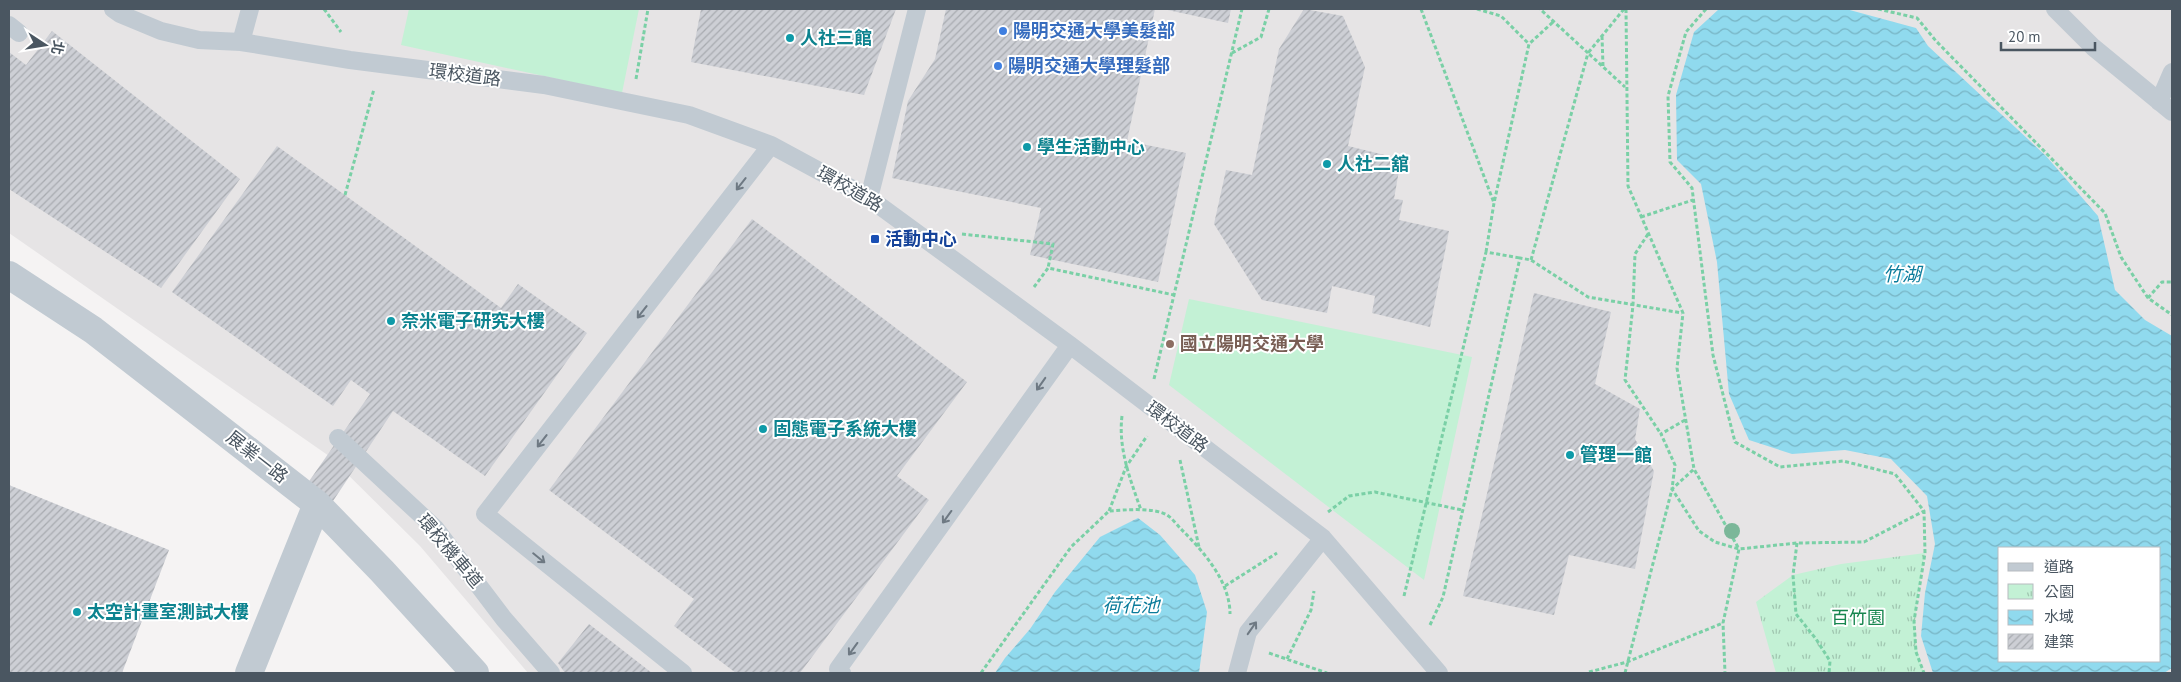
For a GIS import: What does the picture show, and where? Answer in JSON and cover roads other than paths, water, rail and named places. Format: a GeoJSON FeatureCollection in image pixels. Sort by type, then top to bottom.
{"type":"FeatureCollection","features":[{"type":"Feature","properties":{"kind":"street","name":"展業一路"},"geometry":{"type":"LineString","coordinates":[[9,275],[93,330],[317,504],[382,571],[475,673]]}},
{"type":"Feature","properties":{"kind":"street"},"geometry":{"type":"LineString","coordinates":[[249,673],[317,504]]}},
{"type":"Feature","properties":{"kind":"lane","name":"環校道路"},"geometry":{"type":"LineString","coordinates":[[113,9],[120,14],[161,31],[198,40],[241,42],[381,64],[544,85],[689,115],[771,145],[870,198],[1070,345],[1318,534],[1439,673]]}},
{"type":"Feature","properties":{"kind":"lane"},"geometry":{"type":"LineString","coordinates":[[241,42],[250,9]]}},
{"type":"Feature","properties":{"kind":"lane"},"geometry":{"type":"LineString","coordinates":[[870,198],[916,9]]}},
{"type":"Feature","properties":{"kind":"lane"},"geometry":{"type":"LineString","coordinates":[[2055,9],[2093,47],[2166,107],[2172,72]]}},
{"type":"Feature","properties":{"kind":"lane"},"geometry":{"type":"LineString","coordinates":[[683,673],[485,514],[771,145]]}},
{"type":"Feature","properties":{"kind":"lane"},"geometry":{"type":"LineString","coordinates":[[839,672],[1070,345]]}},
{"type":"Feature","properties":{"kind":"lane","name":"環校機車道"},"geometry":{"type":"LineString","coordinates":[[338,438],[435,528],[504,619],[551,673]]}},
{"type":"Feature","properties":{"kind":"lane"},"geometry":{"type":"LineString","coordinates":[[1236,673],[1248,632],[1318,534]]}},
{"type":"Feature","properties":{"kind":"water","name":"竹湖"},"geometry":{"type":"Polygon","coordinates":[[[1719,9],[1846,9],[1916,28],[1928,46],[2046,156],[2098,216],[2115,290],[2145,320],[2172,336],[2172,668],[2164,673],[1933,673],[1921,636],[1925,593],[1935,544],[1927,496],[1891,459],[1845,450],[1792,454],[1749,440],[1729,394],[1717,262],[1701,184],[1677,160],[1676,95],[1694,32],[1719,9]]]}},
{"type":"Feature","properties":{"kind":"water","name":"荷花池"},"geometry":{"type":"Polygon","coordinates":[[[1138,518],[1160,535],[1195,575],[1207,612],[1199,673],[995,673],[1005,658],[1030,629],[1055,592],[1100,537],[1138,518]]]}},
{"type":"Feature","properties":{"kind":"place","name":"陽明交通大學美髮部"},"geometry":{"type":"Point","coordinates":[1003,31]}},
{"type":"Feature","properties":{"kind":"place","name":"人社三館"},"geometry":{"type":"Point","coordinates":[790,38]}},
{"type":"Feature","properties":{"kind":"place","name":"陽明交通大學理髮部"},"geometry":{"type":"Point","coordinates":[998,66]}},
{"type":"Feature","properties":{"kind":"place","name":"學生活動中心"},"geometry":{"type":"Point","coordinates":[1027,147]}},
{"type":"Feature","properties":{"kind":"place","name":"人社二舘"},"geometry":{"type":"Point","coordinates":[1327,164]}},
{"type":"Feature","properties":{"kind":"place","name":"活動中心"},"geometry":{"type":"Point","coordinates":[875,239]}},
{"type":"Feature","properties":{"kind":"place","name":"奈米電子研究大樓"},"geometry":{"type":"Point","coordinates":[391,321]}},
{"type":"Feature","properties":{"kind":"place","name":"國立陽明交通大學"},"geometry":{"type":"Point","coordinates":[1170,344]}},
{"type":"Feature","properties":{"kind":"place","name":"固態電子系統大樓"},"geometry":{"type":"Point","coordinates":[763,429]}},
{"type":"Feature","properties":{"kind":"place","name":"管理一館"},"geometry":{"type":"Point","coordinates":[1570,455]}},
{"type":"Feature","properties":{"kind":"place","name":"太空計畫室測試大樓"},"geometry":{"type":"Point","coordinates":[77,612]}},
{"type":"Feature","properties":{"kind":"park label","name":"百竹園"},"geometry":{"type":"Point","coordinates":[1858,618]}}]}
